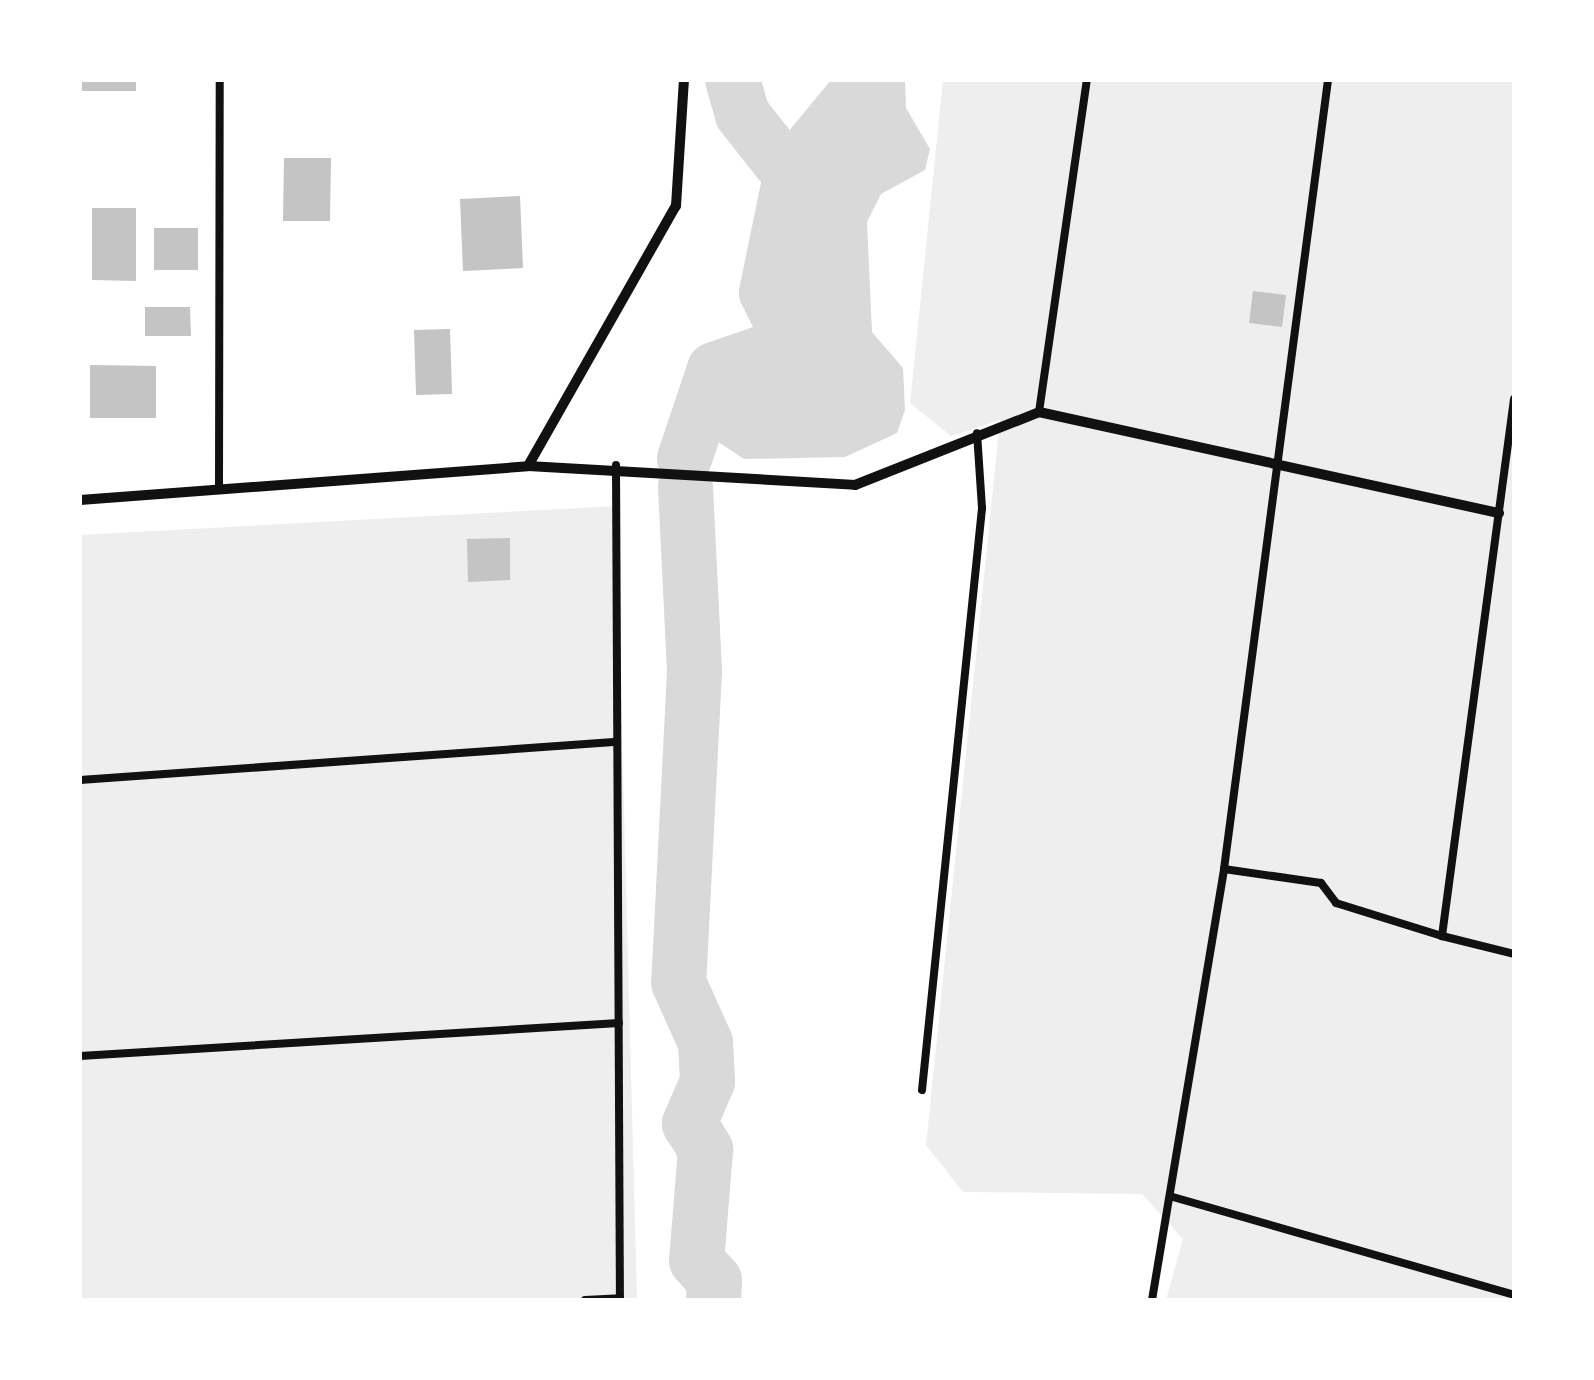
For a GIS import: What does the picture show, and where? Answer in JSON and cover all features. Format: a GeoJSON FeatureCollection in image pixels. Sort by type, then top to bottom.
{"type":"FeatureCollection","features":[{"type":"Feature","properties":{"kind":"street"},"geometry":{"type":"LineString","coordinates":[[528,466],[676,206],[684,80]]}},
{"type":"Feature","properties":{"kind":"street"},"geometry":{"type":"LineString","coordinates":[[80,500],[528,466],[616,465],[855,485],[977,433],[1039,412],[1279,459],[1499,513]]}},
{"type":"Feature","properties":{"kind":"lane"},"geometry":{"type":"LineString","coordinates":[[219,490],[220,80]]}},
{"type":"Feature","properties":{"kind":"lane"},"geometry":{"type":"LineString","coordinates":[[1039,412],[1088,80]]}},
{"type":"Feature","properties":{"kind":"lane"},"geometry":{"type":"LineString","coordinates":[[1152,1300],[1173,1197],[1224,869],[1328,80]]}},
{"type":"Feature","properties":{"kind":"lane"},"geometry":{"type":"LineString","coordinates":[[1442,936],[1514,399]]}},
{"type":"Feature","properties":{"kind":"lane"},"geometry":{"type":"LineString","coordinates":[[922,1090],[982,508],[977,433]]}},
{"type":"Feature","properties":{"kind":"lane"},"geometry":{"type":"LineString","coordinates":[[585,1300],[620,1299],[614,742],[616,465]]}},
{"type":"Feature","properties":{"kind":"lane"},"geometry":{"type":"LineString","coordinates":[[80,780],[614,742]]}},
{"type":"Feature","properties":{"kind":"lane"},"geometry":{"type":"LineString","coordinates":[[1224,869],[1322,883],[1336,903],[1514,954]]}},
{"type":"Feature","properties":{"kind":"lane"},"geometry":{"type":"LineString","coordinates":[[80,1056],[619,1023]]}},
{"type":"Feature","properties":{"kind":"lane"},"geometry":{"type":"LineString","coordinates":[[1173,1197],[1514,1295]]}},
{"type":"Feature","properties":{"kind":"shaded area"},"geometry":{"type":"Polygon","coordinates":[[[831,80],[905,80],[906,108],[930,149],[925,170],[881,194],[867,222],[872,332],[903,368],[905,410],[897,433],[845,457],[744,459],[703,432],[700,399],[714,369],[783,339],[766,292],[792,188],[783,138],[831,80]]]}},
{"type":"Feature","properties":{"kind":"shaded area"},"geometry":{"type":"Polygon","coordinates":[[[943,80],[1514,80],[1514,1300],[1166,1300],[1183,1239],[1142,1194],[963,1192],[926,1145],[1000,420],[951,436],[910,403],[943,80]]]}},
{"type":"Feature","properties":{"kind":"shaded area"},"geometry":{"type":"Polygon","coordinates":[[[616,506],[637,1300],[80,1300],[80,535],[616,506]]]}},
{"type":"Feature","properties":{"kind":"building"},"geometry":{"type":"Polygon","coordinates":[[[80,80],[136,80],[136,91],[80,91],[80,80]]]}},
{"type":"Feature","properties":{"kind":"building"},"geometry":{"type":"Polygon","coordinates":[[[284,158],[331,158],[330,221],[283,221],[284,158]]]}},
{"type":"Feature","properties":{"kind":"building"},"geometry":{"type":"Polygon","coordinates":[[[520,196],[523,268],[463,271],[460,199],[520,196]]]}},
{"type":"Feature","properties":{"kind":"building"},"geometry":{"type":"Polygon","coordinates":[[[92,208],[136,208],[136,281],[92,280],[92,208]]]}},
{"type":"Feature","properties":{"kind":"building"},"geometry":{"type":"Polygon","coordinates":[[[154,228],[198,228],[198,270],[154,270],[154,228]]]}},
{"type":"Feature","properties":{"kind":"building"},"geometry":{"type":"Polygon","coordinates":[[[1253,291],[1286,295],[1282,327],[1249,323],[1253,291]]]}},
{"type":"Feature","properties":{"kind":"building"},"geometry":{"type":"Polygon","coordinates":[[[145,307],[190,307],[191,336],[145,336],[145,307]]]}},
{"type":"Feature","properties":{"kind":"building"},"geometry":{"type":"Polygon","coordinates":[[[450,329],[452,394],[416,395],[414,330],[450,329]]]}},
{"type":"Feature","properties":{"kind":"building"},"geometry":{"type":"Polygon","coordinates":[[[90,365],[156,366],[156,418],[90,418],[90,365]]]}},
{"type":"Feature","properties":{"kind":"building"},"geometry":{"type":"Polygon","coordinates":[[[510,538],[510,580],[468,582],[467,539],[510,538]]]}},
{"type":"Feature","properties":{"kind":"waterway"},"geometry":{"type":"LineString","coordinates":[[684,458],[714,369],[777,347],[785,330],[766,292],[790,175],[742,114],[732,80]]}},
{"type":"Feature","properties":{"kind":"waterway"},"geometry":{"type":"LineString","coordinates":[[685,486],[694,671],[678,982],[705,1042],[707,1081],[689,1123],[705,1149],[696,1260],[714,1280],[713,1300]]}}]}
